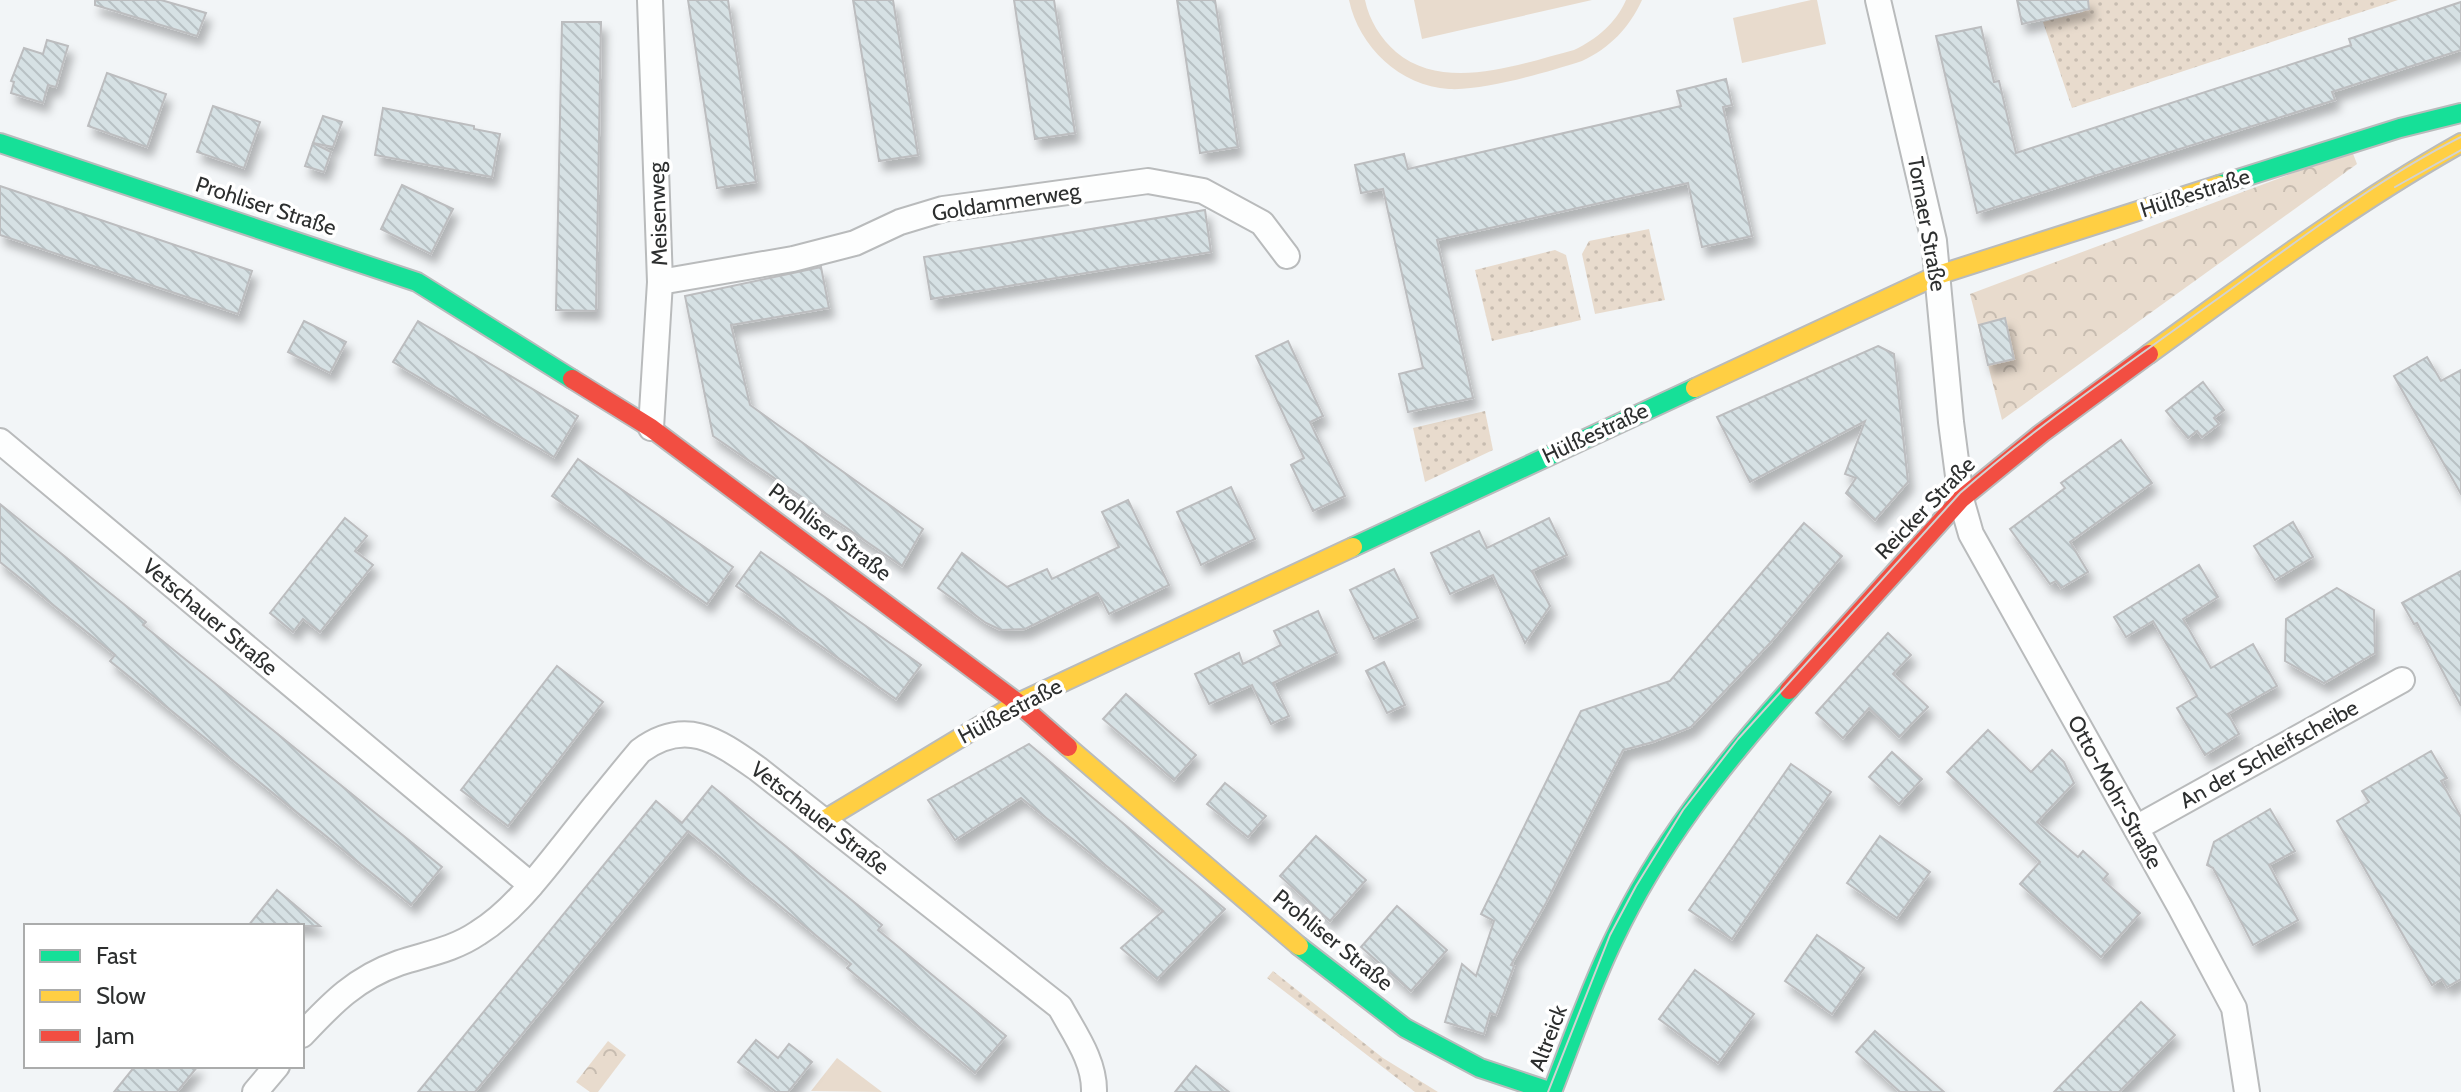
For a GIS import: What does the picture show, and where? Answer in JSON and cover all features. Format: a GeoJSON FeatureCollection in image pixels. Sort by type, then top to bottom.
{"type":"FeatureCollection","features":[{"type":"Feature","properties":{"kind":"street","name":"Meisenweg"},"geometry":{"type":"LineString","coordinates":[[650,0],[660,282],[651,428]]}},
{"type":"Feature","properties":{"kind":"street","name":"Tornaer Straße"},"geometry":{"type":"LineString","coordinates":[[1878,0],[1934,241],[1961,499]]}},
{"type":"Feature","properties":{"kind":"street","name":"Hülßestraße"},"geometry":{"type":"LineString","coordinates":[[824,820],[1018,703],[1938,275],[2400,128],[2461,113]]}},
{"type":"Feature","properties":{"kind":"street"},"geometry":{"type":"LineString","coordinates":[[2400,128],[2428,161]]}},
{"type":"Feature","properties":{"kind":"street","name":"Prohliser Straße"},"geometry":{"type":"LineString","coordinates":[[0,143],[417,282],[651,428],[1018,703],[1287,936],[1405,1028],[1480,1068],[1552,1092]]}},
{"type":"Feature","properties":{"kind":"street","name":"Reicker Straße"},"geometry":{"type":"LineString","coordinates":[[1588,1000],[1613,940],[1639,890],[1686,814],[1743,742],[1961,499],[1994,470],[2316,232],[2461,143]]}},
{"type":"Feature","properties":{"kind":"street","name":"Goldammerweg"},"geometry":{"type":"LineString","coordinates":[[660,282],[793,259],[855,243],[900,222],[943,209],[1148,181],[1203,191],[1262,223],[1287,256]]}},
{"type":"Feature","properties":{"kind":"street","name":"Vetschauer Straße"},"geometry":{"type":"LineString","coordinates":[[0,441],[531,885]]}},
{"type":"Feature","properties":{"kind":"street","name":"Otto-Mohr-Straße"},"geometry":{"type":"LineString","coordinates":[[1961,499],[1979,550],[2234,1008],[2247,1092]]}},
{"type":"Feature","properties":{"kind":"street","name":"An der Schleifscheibe"},"geometry":{"type":"LineString","coordinates":[[2136,828],[2402,680]]}},
{"type":"Feature","properties":{"kind":"street","name":"Vetschauer Straße"},"geometry":{"type":"LineString","coordinates":[[304,1033],[340,995],[369,976],[398,964],[443,952],[496,920],[531,885],[640,751],[657,738],[689,734],[711,738],[758,769],[1060,1007],[1084,1051],[1094,1085]]}},
{"type":"Feature","properties":{"kind":"street","name":"Altreick"},"geometry":{"type":"LineString","coordinates":[[1552,1092],[1588,1000]]}},
{"type":"Feature","properties":{"kind":"street"},"geometry":{"type":"LineString","coordinates":[[255,1092],[275,1068]]}},
{"type":"Feature","properties":{"kind":"green space"},"geometry":{"type":"Polygon","coordinates":[[[1349,0],[1365,0],[1376,29],[1396,52],[1416,64],[1437,71],[1460,73],[1507,68],[1574,50],[1605,30],[1626,0],[1642,0],[1618,36],[1582,61],[1498,84],[1449,89],[1414,80],[1384,61],[1362,33],[1349,0]]]}},
{"type":"Feature","properties":{"kind":"green space"},"geometry":{"type":"Polygon","coordinates":[[[1414,0],[1592,0],[1422,39],[1414,0]]]}},
{"type":"Feature","properties":{"kind":"green space"},"geometry":{"type":"Polygon","coordinates":[[[1817,0],[1826,44],[1742,63],[1733,18],[1817,0]]]}},
{"type":"Feature","properties":{"kind":"green space"},"geometry":{"type":"Polygon","coordinates":[[[2082,0],[2398,0],[2072,108],[2043,22],[2083,12],[2082,0]]]}},
{"type":"Feature","properties":{"kind":"green space"},"geometry":{"type":"Polygon","coordinates":[[[2352,151],[2357,164],[2002,420],[1970,294],[2352,151]]]}},
{"type":"Feature","properties":{"kind":"green space"},"geometry":{"type":"Polygon","coordinates":[[[1649,229],[1665,300],[1595,314],[1582,254],[1589,241],[1649,229]]]}},
{"type":"Feature","properties":{"kind":"green space"},"geometry":{"type":"Polygon","coordinates":[[[1555,250],[1566,255],[1581,320],[1492,341],[1475,270],[1555,250]]]}},
{"type":"Feature","properties":{"kind":"green space"},"geometry":{"type":"Polygon","coordinates":[[[1485,411],[1493,450],[1425,482],[1413,428],[1485,411]]]}},
{"type":"Feature","properties":{"kind":"green space"},"geometry":{"type":"Polygon","coordinates":[[[1273,971],[1383,1058],[1438,1092],[1415,1092],[1267,978],[1273,971]]]}},
{"type":"Feature","properties":{"kind":"green space"},"geometry":{"type":"Polygon","coordinates":[[[608,1041],[626,1055],[598,1092],[590,1092],[576,1082],[608,1041]]]}},
{"type":"Feature","properties":{"kind":"green space"},"geometry":{"type":"Polygon","coordinates":[[[837,1058],[882,1092],[811,1091],[837,1058]]]}},
{"type":"Feature","properties":{"kind":"building"},"geometry":{"type":"Polygon","coordinates":[[[95,0],[161,0],[206,13],[197,36],[95,5],[95,0]]]}},
{"type":"Feature","properties":{"kind":"building"},"geometry":{"type":"Polygon","coordinates":[[[688,0],[728,0],[756,182],[717,188],[688,0]]]}},
{"type":"Feature","properties":{"kind":"building"},"geometry":{"type":"Polygon","coordinates":[[[853,0],[893,0],[918,155],[879,161],[853,0]]]}},
{"type":"Feature","properties":{"kind":"building"},"geometry":{"type":"Polygon","coordinates":[[[1014,0],[1054,0],[1075,133],[1035,139],[1014,0]]]}},
{"type":"Feature","properties":{"kind":"building"},"geometry":{"type":"Polygon","coordinates":[[[1177,0],[1215,0],[1238,147],[1200,153],[1177,0]]]}},
{"type":"Feature","properties":{"kind":"building"},"geometry":{"type":"Polygon","coordinates":[[[2017,0],[2088,0],[2089,9],[2022,24],[2017,0]]]}},
{"type":"Feature","properties":{"kind":"building"},"geometry":{"type":"Polygon","coordinates":[[[2461,2],[2461,50],[2332,92],[2335,100],[1977,213],[1936,36],[1981,27],[1994,82],[1999,81],[2016,153],[2351,45],[2349,39],[2461,2]]]}},
{"type":"Feature","properties":{"kind":"building"},"geometry":{"type":"Polygon","coordinates":[[[562,22],[601,22],[596,311],[556,310],[562,22]]]}},
{"type":"Feature","properties":{"kind":"building"},"geometry":{"type":"Polygon","coordinates":[[[47,40],[68,46],[56,87],[48,85],[43,103],[11,93],[14,82],[11,81],[24,48],[43,54],[47,40]]]}},
{"type":"Feature","properties":{"kind":"building"},"geometry":{"type":"Polygon","coordinates":[[[107,73],[166,94],[147,147],[88,126],[107,73]]]}},
{"type":"Feature","properties":{"kind":"building"},"geometry":{"type":"Polygon","coordinates":[[[1726,79],[1732,105],[1723,107],[1752,236],[1702,247],[1688,183],[1437,240],[1473,398],[1408,412],[1399,374],[1423,368],[1383,189],[1361,193],[1355,165],[1404,154],[1408,169],[1681,106],[1677,91],[1726,79]]]}},
{"type":"Feature","properties":{"kind":"building"},"geometry":{"type":"Polygon","coordinates":[[[213,106],[260,122],[244,168],[197,152],[213,106]]]}},
{"type":"Feature","properties":{"kind":"building"},"geometry":{"type":"Polygon","coordinates":[[[383,108],[500,134],[492,177],[375,155],[383,108]]]}},
{"type":"Feature","properties":{"kind":"building"},"geometry":{"type":"Polygon","coordinates":[[[323,116],[342,122],[333,147],[313,143],[323,116]]]}},
{"type":"Feature","properties":{"kind":"building"},"geometry":{"type":"Polygon","coordinates":[[[313,143],[331,152],[324,172],[305,166],[313,143]]]}},
{"type":"Feature","properties":{"kind":"building"},"geometry":{"type":"Polygon","coordinates":[[[402,185],[453,209],[431,254],[381,229],[402,185]]]}},
{"type":"Feature","properties":{"kind":"building"},"geometry":{"type":"Polygon","coordinates":[[[0,186],[252,271],[238,314],[0,235],[0,186]]]}},
{"type":"Feature","properties":{"kind":"building"},"geometry":{"type":"Polygon","coordinates":[[[1205,210],[1211,252],[931,299],[924,257],[1205,210]]]}},
{"type":"Feature","properties":{"kind":"building"},"geometry":{"type":"Polygon","coordinates":[[[821,267],[829,308],[731,325],[750,405],[923,529],[902,566],[713,436],[685,296],[821,267]]]}},
{"type":"Feature","properties":{"kind":"building"},"geometry":{"type":"Polygon","coordinates":[[[2005,318],[2014,359],[1988,365],[1979,325],[2005,318]]]}},
{"type":"Feature","properties":{"kind":"building"},"geometry":{"type":"Polygon","coordinates":[[[304,321],[346,342],[330,373],[288,352],[304,321]]]}},
{"type":"Feature","properties":{"kind":"building"},"geometry":{"type":"Polygon","coordinates":[[[418,321],[578,416],[554,457],[393,362],[418,321]]]}},
{"type":"Feature","properties":{"kind":"building"},"geometry":{"type":"Polygon","coordinates":[[[1288,341],[1323,416],[1310,422],[1345,496],[1313,511],[1291,465],[1304,458],[1256,356],[1288,341]]]}},
{"type":"Feature","properties":{"kind":"building"},"geometry":{"type":"Polygon","coordinates":[[[1878,346],[1894,354],[1908,482],[1875,520],[1846,493],[1856,478],[1845,474],[1865,421],[1750,482],[1717,417],[1878,346]]]}},
{"type":"Feature","properties":{"kind":"building"},"geometry":{"type":"Polygon","coordinates":[[[2427,357],[2441,381],[2461,370],[2461,494],[2394,376],[2427,357]]]}},
{"type":"Feature","properties":{"kind":"building"},"geometry":{"type":"Polygon","coordinates":[[[2203,382],[2224,410],[2214,418],[2219,424],[2202,437],[2197,431],[2188,438],[2166,411],[2203,382]]]}},
{"type":"Feature","properties":{"kind":"building"},"geometry":{"type":"Polygon","coordinates":[[[2121,440],[2152,483],[2070,542],[2088,572],[2061,588],[2056,581],[2050,584],[2010,529],[2065,488],[2061,483],[2121,440]]]}},
{"type":"Feature","properties":{"kind":"building"},"geometry":{"type":"Polygon","coordinates":[[[578,459],[733,567],[707,604],[552,496],[578,459]]]}},
{"type":"Feature","properties":{"kind":"building"},"geometry":{"type":"Polygon","coordinates":[[[1231,487],[1255,539],[1201,565],[1177,512],[1231,487]]]}},
{"type":"Feature","properties":{"kind":"building"},"geometry":{"type":"Polygon","coordinates":[[[1128,500],[1169,585],[1109,614],[1098,593],[1025,629],[1001,630],[986,623],[938,588],[962,553],[1007,587],[1047,569],[1052,579],[1119,547],[1102,512],[1128,500]]]}},
{"type":"Feature","properties":{"kind":"building"},"geometry":{"type":"Polygon","coordinates":[[[0,504],[146,622],[143,625],[442,867],[411,905],[110,661],[115,655],[0,562],[0,504]]]}},
{"type":"Feature","properties":{"kind":"building"},"geometry":{"type":"Polygon","coordinates":[[[345,518],[367,536],[355,551],[373,565],[320,632],[303,619],[293,632],[270,613],[345,518]]]}},
{"type":"Feature","properties":{"kind":"building"},"geometry":{"type":"Polygon","coordinates":[[[1549,518],[1567,555],[1532,571],[1550,606],[1525,643],[1493,575],[1450,594],[1431,553],[1479,531],[1487,548],[1549,518]]]}},
{"type":"Feature","properties":{"kind":"building"},"geometry":{"type":"Polygon","coordinates":[[[2293,522],[2313,557],[2275,580],[2254,546],[2293,522]]]}},
{"type":"Feature","properties":{"kind":"building"},"geometry":{"type":"Polygon","coordinates":[[[1804,523],[1842,556],[1771,642],[1691,727],[1623,750],[1511,965],[1514,966],[1496,1015],[1490,1013],[1484,1034],[1445,1022],[1462,964],[1476,976],[1494,921],[1481,914],[1581,711],[1670,681],[1804,523]]]}},
{"type":"Feature","properties":{"kind":"building"},"geometry":{"type":"Polygon","coordinates":[[[761,552],[921,665],[896,699],[736,586],[761,552]]]}},
{"type":"Feature","properties":{"kind":"building"},"geometry":{"type":"Polygon","coordinates":[[[2199,565],[2218,597],[2183,619],[2211,668],[2253,644],[2277,686],[2228,714],[2239,734],[2205,755],[2177,708],[2197,696],[2153,621],[2126,637],[2114,617],[2199,565]]]}},
{"type":"Feature","properties":{"kind":"building"},"geometry":{"type":"Polygon","coordinates":[[[1394,569],[1418,618],[1374,639],[1350,590],[1394,569]]]}},
{"type":"Feature","properties":{"kind":"building"},"geometry":{"type":"Polygon","coordinates":[[[2461,571],[2461,706],[2417,623],[2414,624],[2402,603],[2461,571]]]}},
{"type":"Feature","properties":{"kind":"building"},"geometry":{"type":"Polygon","coordinates":[[[2337,588],[2374,610],[2375,653],[2324,683],[2285,661],[2286,619],[2337,588]]]}},
{"type":"Feature","properties":{"kind":"building"},"geometry":{"type":"Polygon","coordinates":[[[1318,611],[1337,653],[1273,683],[1289,716],[1271,724],[1252,685],[1209,704],[1195,674],[1239,653],[1243,664],[1281,645],[1274,631],[1318,611]]]}},
{"type":"Feature","properties":{"kind":"building"},"geometry":{"type":"Polygon","coordinates":[[[1888,633],[1911,655],[1893,674],[1928,707],[1899,737],[1869,708],[1843,738],[1816,713],[1888,633]]]}},
{"type":"Feature","properties":{"kind":"building"},"geometry":{"type":"Polygon","coordinates":[[[1384,662],[1405,705],[1387,713],[1366,671],[1384,662]]]}},
{"type":"Feature","properties":{"kind":"building"},"geometry":{"type":"Polygon","coordinates":[[[557,666],[603,702],[508,826],[461,790],[557,666]]]}},
{"type":"Feature","properties":{"kind":"building"},"geometry":{"type":"Polygon","coordinates":[[[1126,694],[1196,755],[1174,780],[1103,719],[1126,694]]]}},
{"type":"Feature","properties":{"kind":"building"},"geometry":{"type":"Polygon","coordinates":[[[1988,730],[2031,772],[2052,750],[2064,762],[2074,783],[2037,822],[2078,857],[2083,851],[2108,874],[2103,880],[2140,913],[2101,957],[2020,884],[2040,862],[1947,772],[1988,730]]]}},
{"type":"Feature","properties":{"kind":"building"},"geometry":{"type":"Polygon","coordinates":[[[1029,744],[1225,909],[1157,979],[1121,948],[1163,911],[1021,798],[955,840],[928,800],[1029,744]]]}},
{"type":"Feature","properties":{"kind":"building"},"geometry":{"type":"Polygon","coordinates":[[[2431,751],[2447,778],[2441,781],[2461,817],[2461,979],[2447,987],[2442,979],[2432,985],[2337,821],[2369,802],[2362,791],[2431,751]]]}},
{"type":"Feature","properties":{"kind":"building"},"geometry":{"type":"Polygon","coordinates":[[[1892,752],[1922,779],[1899,804],[1869,777],[1892,752]]]}},
{"type":"Feature","properties":{"kind":"building"},"geometry":{"type":"Polygon","coordinates":[[[1791,764],[1831,792],[1732,939],[1689,910],[1791,764]]]}},
{"type":"Feature","properties":{"kind":"building"},"geometry":{"type":"Polygon","coordinates":[[[1225,783],[1266,816],[1248,837],[1207,804],[1225,783]]]}},
{"type":"Feature","properties":{"kind":"building"},"geometry":{"type":"Polygon","coordinates":[[[712,786],[882,925],[878,930],[1006,1036],[975,1073],[847,968],[851,964],[688,831],[475,1092],[418,1092],[656,801],[682,823],[712,786]]]}},
{"type":"Feature","properties":{"kind":"building"},"geometry":{"type":"Polygon","coordinates":[[[2270,809],[2295,851],[2269,865],[2298,920],[2253,945],[2213,868],[2207,865],[2214,842],[2270,809]]]}},
{"type":"Feature","properties":{"kind":"building"},"geometry":{"type":"Polygon","coordinates":[[[1316,836],[1366,880],[1330,921],[1280,876],[1316,836]]]}},
{"type":"Feature","properties":{"kind":"building"},"geometry":{"type":"Polygon","coordinates":[[[1880,836],[1930,872],[1897,918],[1847,883],[1880,836]]]}},
{"type":"Feature","properties":{"kind":"building"},"geometry":{"type":"Polygon","coordinates":[[[277,890],[320,926],[304,924],[250,924],[277,890]]]}},
{"type":"Feature","properties":{"kind":"building"},"geometry":{"type":"Polygon","coordinates":[[[1397,906],[1447,950],[1411,991],[1361,947],[1397,906]]]}},
{"type":"Feature","properties":{"kind":"building"},"geometry":{"type":"Polygon","coordinates":[[[1817,935],[1864,968],[1832,1014],[1785,981],[1817,935]]]}},
{"type":"Feature","properties":{"kind":"building"},"geometry":{"type":"Polygon","coordinates":[[[1695,970],[1754,1014],[1718,1063],[1659,1019],[1695,970]]]}},
{"type":"Feature","properties":{"kind":"building"},"geometry":{"type":"Polygon","coordinates":[[[2141,1002],[2175,1035],[2119,1092],[2054,1092],[2141,1002]]]}},
{"type":"Feature","properties":{"kind":"building"},"geometry":{"type":"Polygon","coordinates":[[[1875,1031],[1944,1092],[1900,1092],[1856,1052],[1875,1031]]]}},
{"type":"Feature","properties":{"kind":"building"},"geometry":{"type":"Polygon","coordinates":[[[756,1040],[778,1058],[789,1044],[812,1062],[788,1092],[776,1092],[738,1062],[756,1040]]]}},
{"type":"Feature","properties":{"kind":"building"},"geometry":{"type":"Polygon","coordinates":[[[1196,1066],[1229,1092],[1175,1092],[1196,1066]]]}},
{"type":"Feature","properties":{"kind":"building"},"geometry":{"type":"Polygon","coordinates":[[[133,1068],[196,1068],[177,1092],[114,1092],[133,1068]]]}},
{"type":"Feature","properties":{"kind":"tram line"},"geometry":{"type":"LineString","coordinates":[[1548,1092],[1610,935],[1683,810],[1738,739],[1960,493],[2053,418],[2304,236],[2396,174],[2461,137]]}},
{"type":"Feature","properties":{"kind":"tram line"},"geometry":{"type":"LineString","coordinates":[[2395,187],[2461,150]]}},
{"type":"Feature","properties":{"kind":"traffic: fast"},"geometry":{"type":"LineString","coordinates":[[2219,185],[2400,128],[2461,113]]}},
{"type":"Feature","properties":{"kind":"traffic: fast"},"geometry":{"type":"LineString","coordinates":[[0,143],[417,282],[572,379]]}},
{"type":"Feature","properties":{"kind":"traffic: fast"},"geometry":{"type":"LineString","coordinates":[[1353,547],[1695,388]]}},
{"type":"Feature","properties":{"kind":"traffic: fast"},"geometry":{"type":"LineString","coordinates":[[1552,1092],[1605,958],[1650,872],[1692,808],[1789,690]]}},
{"type":"Feature","properties":{"kind":"traffic: fast"},"geometry":{"type":"LineString","coordinates":[[1299,946],[1405,1028],[1480,1068],[1552,1092]]}},
{"type":"Feature","properties":{"kind":"traffic: slow"},"geometry":{"type":"LineString","coordinates":[[2149,354],[2341,217],[2461,143]]}},
{"type":"Feature","properties":{"kind":"traffic: slow"},"geometry":{"type":"LineString","coordinates":[[1695,388],[1938,275],[2219,185]]}},
{"type":"Feature","properties":{"kind":"traffic: slow"},"geometry":{"type":"LineString","coordinates":[[824,820],[1018,703],[1353,547]]}},
{"type":"Feature","properties":{"kind":"traffic: slow"},"geometry":{"type":"LineString","coordinates":[[1068,747],[1299,946]]}},
{"type":"Feature","properties":{"kind":"traffic: jam"},"geometry":{"type":"LineString","coordinates":[[1789,690],[1961,499],[2042,433],[2149,354]]}},
{"type":"Feature","properties":{"kind":"traffic: jam"},"geometry":{"type":"LineString","coordinates":[[572,379],[651,428],[1018,703],[1068,747]]}}]}
